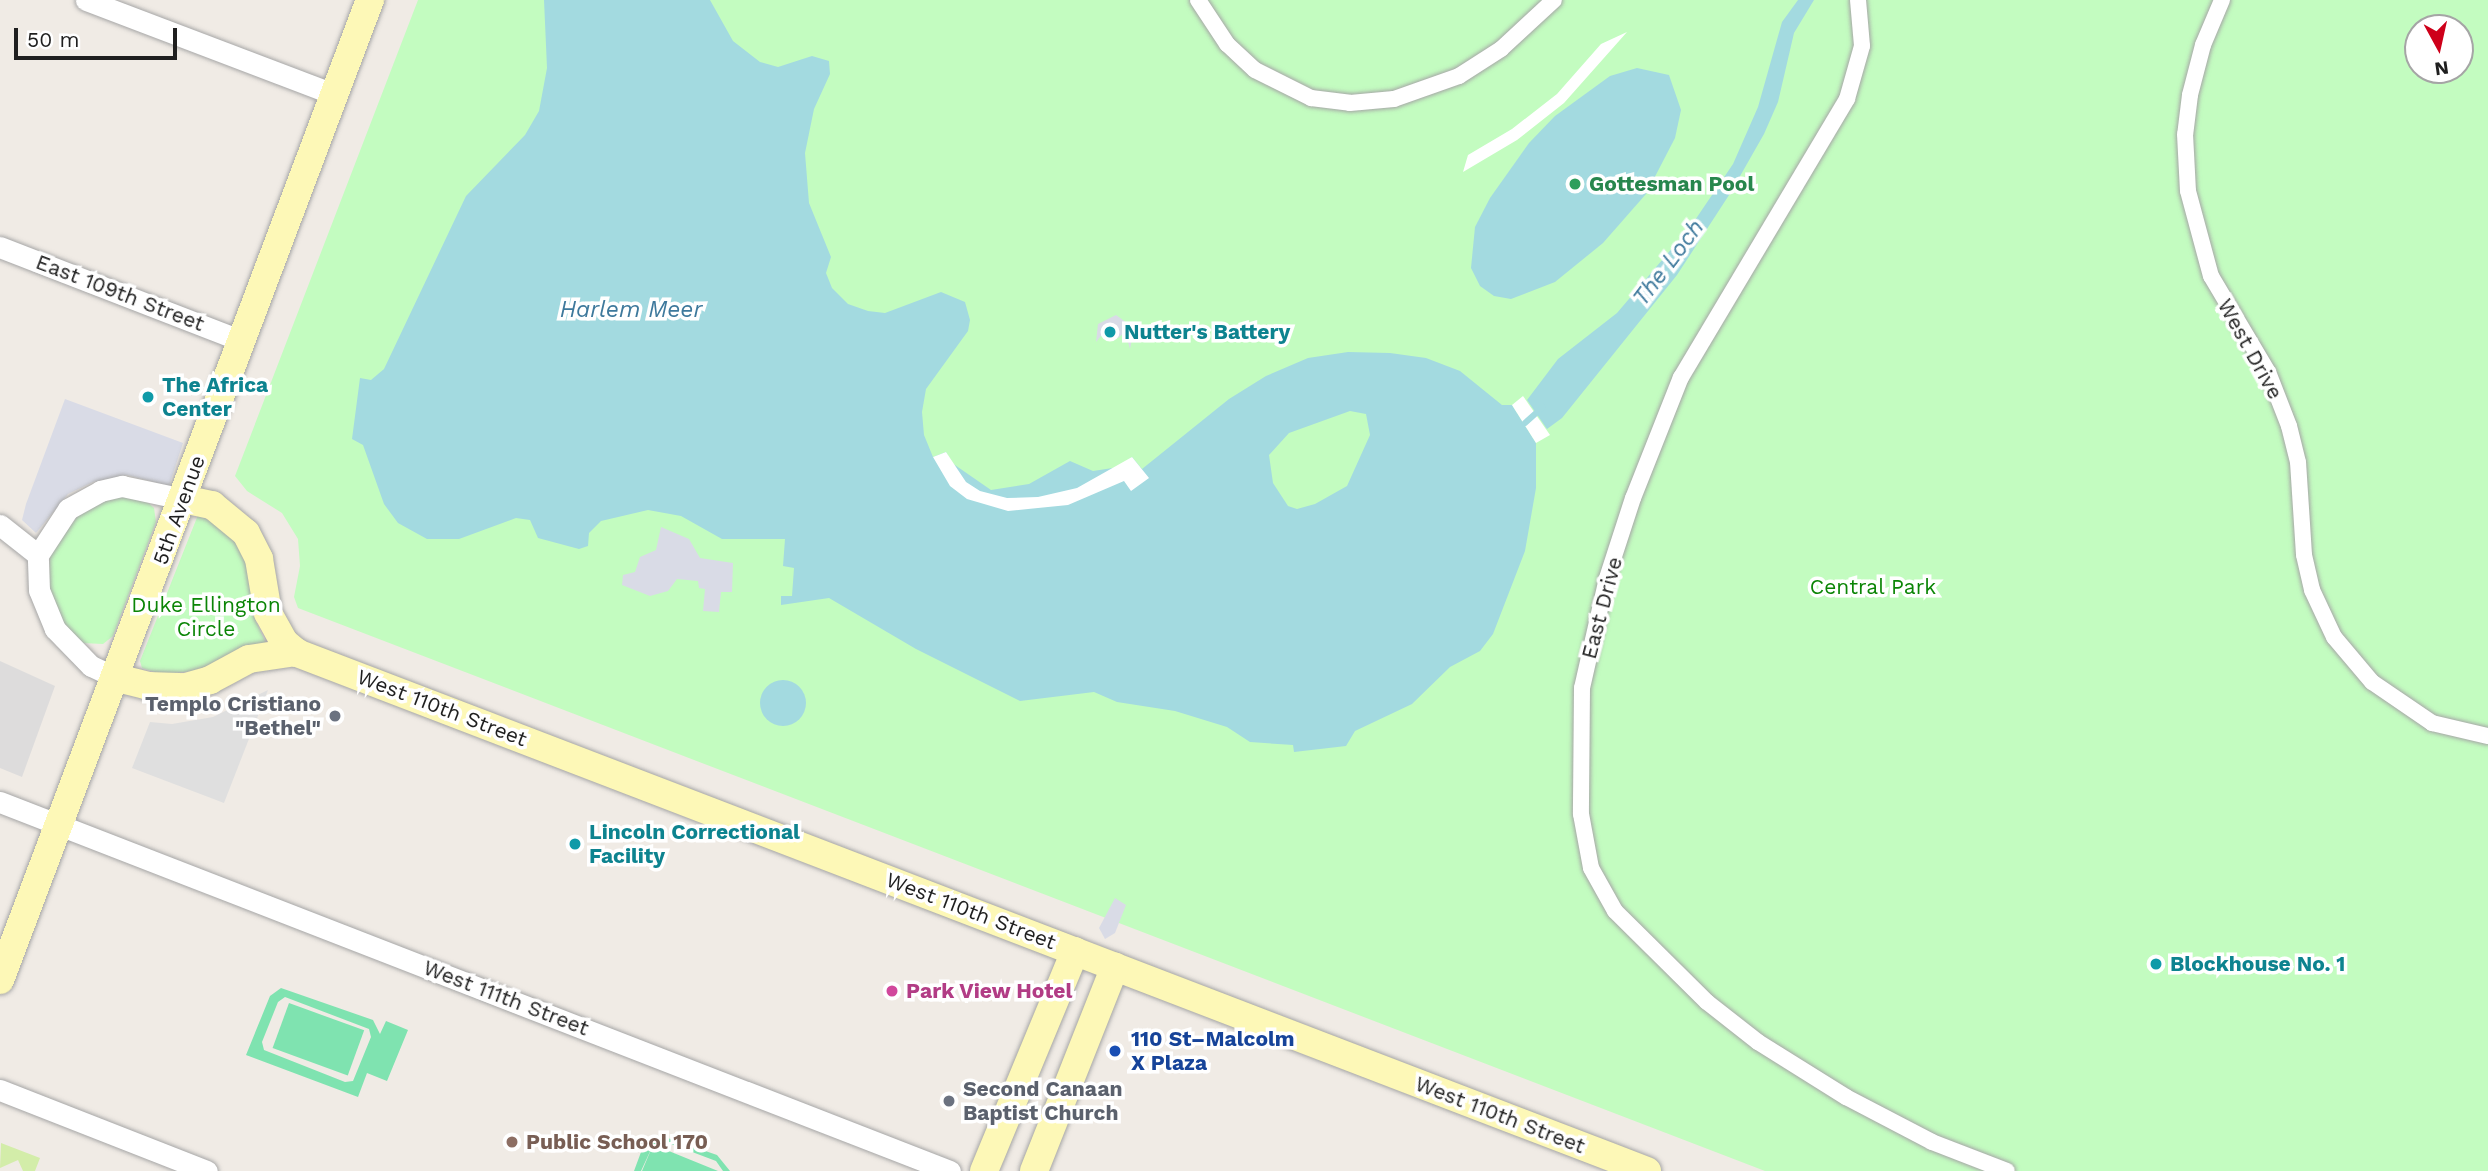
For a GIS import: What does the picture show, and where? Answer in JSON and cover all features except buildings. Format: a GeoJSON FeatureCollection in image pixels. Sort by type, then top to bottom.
{"type":"FeatureCollection","features":[{"type":"Feature","properties":{"kind":"main road","name":"5th Avenue"},"geometry":{"type":"LineString","coordinates":[[0,980],[117,678],[240,340],[370,0]]}},
{"type":"Feature","properties":{"kind":"main road"},"geometry":{"type":"LineString","coordinates":[[183,499],[212,505],[246,533],[259,559],[268,613],[284,642],[296,652]]}},
{"type":"Feature","properties":{"kind":"main road"},"geometry":{"type":"LineString","coordinates":[[117,678],[148,686],[186,687],[249,659],[296,652]]}},
{"type":"Feature","properties":{"kind":"main road","name":"West 110th Street"},"geometry":{"type":"LineString","coordinates":[[296,652],[1647,1171]]}},
{"type":"Feature","properties":{"kind":"main road"},"geometry":{"type":"LineString","coordinates":[[984,1171],[1075,951]]}},
{"type":"Feature","properties":{"kind":"main road"},"geometry":{"type":"LineString","coordinates":[[1034,1171],[1115,966]]}},
{"type":"Feature","properties":{"kind":"street"},"geometry":{"type":"LineString","coordinates":[[86,0],[334,94]]}},
{"type":"Feature","properties":{"kind":"street"},"geometry":{"type":"LineString","coordinates":[[1198,0],[1227,44],[1255,70],[1300,94],[1350,103],[1394,99],[1459,76],[1501,49],[1553,0]]}},
{"type":"Feature","properties":{"kind":"street","name":"East Drive"},"geometry":{"type":"LineString","coordinates":[[1858,0],[1862,46],[1847,99],[1687,367],[1633,498],[1607,578],[1581,688],[1578,789],[1584,837],[1596,881],[1643,944],[1758,1042],[1898,1124],[2007,1171]]}},
{"type":"Feature","properties":{"kind":"street","name":"West Drive"},"geometry":{"type":"LineString","coordinates":[[2222,0],[2203,45],[2190,95],[2185,134],[2188,191],[2211,276],[2267,372],[2289,426],[2298,462],[2304,555],[2312,590],[2334,637],[2372,682],[2432,723],[2488,736]]}},
{"type":"Feature","properties":{"kind":"street","name":"East 109th Street"},"geometry":{"type":"LineString","coordinates":[[0,247],[240,340]]}},
{"type":"Feature","properties":{"kind":"street"},"geometry":{"type":"LineString","coordinates":[[117,678],[92,666],[55,629],[39,590],[38,555],[68,509],[100,491],[122,486],[183,499]]}},
{"type":"Feature","properties":{"kind":"street"},"geometry":{"type":"LineString","coordinates":[[0,525],[38,555]]}},
{"type":"Feature","properties":{"kind":"street","name":"West 111th Street"},"geometry":{"type":"LineString","coordinates":[[0,802],[950,1171]]}},
{"type":"Feature","properties":{"kind":"street"},"geometry":{"type":"LineString","coordinates":[[0,1090],[206,1171]]}},
{"type":"Feature","properties":{"kind":"shaded area","name":"Nutter's Battery"},"geometry":{"type":"Polygon","coordinates":[[[1116,315],[1134,328],[1130,349],[1125,332],[1118,338],[1104,332],[1096,342],[1098,324],[1116,315]]]}},
{"type":"Feature","properties":{"kind":"shaded area"},"geometry":{"type":"Polygon","coordinates":[[[65,399],[183,443],[169,486],[127,475],[93,482],[68,494],[36,533],[22,520],[65,399]]]}},
{"type":"Feature","properties":{"kind":"shaded area"},"geometry":{"type":"Polygon","coordinates":[[[661,527],[689,539],[700,558],[733,563],[732,592],[721,592],[719,612],[703,611],[705,589],[699,588],[698,581],[677,579],[668,591],[650,596],[622,585],[623,575],[635,572],[640,557],[656,550],[661,527]]]}},
{"type":"Feature","properties":{"kind":"shaded area"},"geometry":{"type":"Polygon","coordinates":[[[0,661],[55,686],[22,777],[0,768],[0,661]]]}},
{"type":"Feature","properties":{"kind":"shaded area"},"geometry":{"type":"Polygon","coordinates":[[[268,690],[224,803],[132,768],[150,722],[172,724],[213,717],[268,690]]]}},
{"type":"Feature","properties":{"kind":"shaded area"},"geometry":{"type":"Polygon","coordinates":[[[1115,898],[1126,905],[1115,933],[1105,939],[1099,928],[1115,898]]]}},
{"type":"Feature","properties":{"kind":"green space","name":"Central Park"},"geometry":{"type":"Polygon","coordinates":[[[418,0],[2488,0],[2488,1171],[1765,1171],[298,608],[294,597],[300,566],[298,539],[282,513],[247,491],[235,476],[418,0]]]}},
{"type":"Feature","properties":{"kind":"green space","name":"Duke Ellington Circle"},"geometry":{"type":"Polygon","coordinates":[[[118,495],[144,499],[154,508],[156,522],[113,636],[103,644],[82,643],[60,622],[49,588],[50,553],[80,513],[118,495]]]}},
{"type":"Feature","properties":{"kind":"green space","name":"Duke Ellington Circle"},"geometry":{"type":"Polygon","coordinates":[[[198,515],[223,527],[243,550],[252,581],[250,609],[266,643],[196,671],[161,674],[142,668],[140,661],[198,515]]]}},
{"type":"Feature","properties":{"kind":"green space"},"geometry":{"type":"Polygon","coordinates":[[[281,988],[373,1020],[380,1034],[386,1021],[408,1030],[387,1081],[367,1073],[358,1097],[246,1055],[270,996],[281,988]],[[285,997],[278,1002],[262,1042],[264,1050],[345,1082],[353,1081],[371,1037],[369,1029],[285,997]]]}},
{"type":"Feature","properties":{"kind":"green space"},"geometry":{"type":"Polygon","coordinates":[[[289,1003],[364,1030],[348,1075],[273,1048],[289,1003]]]}},
{"type":"Feature","properties":{"kind":"green space"},"geometry":{"type":"Polygon","coordinates":[[[659,1135],[717,1155],[730,1171],[723,1171],[716,1161],[663,1141],[654,1145],[718,1171],[642,1171],[653,1145],[641,1171],[634,1171],[644,1144],[659,1135]]]}},
{"type":"Feature","properties":{"kind":"green space"},"geometry":{"type":"Polygon","coordinates":[[[1,1143],[40,1158],[35,1171],[23,1171],[18,1160],[0,1168],[1,1143]]]}},
{"type":"Feature","properties":{"kind":"water","name":"Harlem Meer"},"geometry":{"type":"Polygon","coordinates":[[[544,0],[710,0],[733,41],[760,62],[778,67],[812,56],[829,61],[830,74],[814,109],[805,153],[809,203],[831,257],[826,273],[832,288],[848,304],[868,311],[885,313],[941,292],[965,302],[970,320],[968,331],[926,389],[922,412],[924,435],[933,457],[946,452],[952,463],[991,490],[1029,484],[1070,461],[1093,471],[1119,467],[1132,457],[1142,469],[1229,399],[1266,376],[1308,358],[1348,352],[1390,353],[1426,358],[1460,371],[1502,405],[1512,405],[1536,443],[1536,488],[1525,551],[1493,634],[1480,651],[1450,667],[1412,704],[1355,731],[1346,746],[1294,752],[1293,745],[1250,742],[1227,727],[1175,711],[1117,702],[1094,692],[1020,701],[916,649],[829,598],[781,605],[781,596],[792,596],[794,568],[783,566],[785,539],[722,539],[681,516],[648,510],[601,521],[589,533],[588,546],[579,549],[538,538],[530,520],[516,518],[459,539],[427,539],[398,523],[384,504],[363,445],[352,439],[360,378],[371,380],[384,369],[466,196],[525,135],[539,111],[547,68],[544,0]],[[1350,411],[1289,433],[1269,455],[1273,483],[1288,506],[1297,509],[1315,504],[1347,486],[1370,435],[1366,414],[1350,411]]]}},
{"type":"Feature","properties":{"kind":"water"},"geometry":{"type":"Polygon","coordinates":[[[1798,0],[1814,0],[1794,33],[1778,102],[1764,134],[1731,192],[1677,275],[1562,418],[1547,429],[1527,400],[1558,359],[1617,313],[1691,226],[1733,164],[1758,107],[1782,22],[1798,0]]]}},
{"type":"Feature","properties":{"kind":"water","name":"Gottesman Pool"},"geometry":{"type":"Polygon","coordinates":[[[1637,68],[1669,75],[1681,110],[1675,138],[1646,194],[1603,243],[1555,282],[1511,299],[1494,296],[1480,286],[1471,268],[1475,227],[1490,198],[1529,143],[1555,116],[1610,76],[1637,68]]]}},
{"type":"Feature","properties":{"kind":"water"},"geometry":{"type":"Polygon","coordinates":[[[783,680],[799,687],[806,703],[799,719],[783,726],[767,719],[760,703],[767,687],[783,680]]]}},
{"type":"Feature","properties":{"kind":"pier"},"geometry":{"type":"Polygon","coordinates":[[[1627,32],[1564,103],[1517,140],[1463,172],[1468,155],[1512,129],[1557,94],[1601,44],[1627,32]]]}},
{"type":"Feature","properties":{"kind":"pier"},"geometry":{"type":"Polygon","coordinates":[[[1523,396],[1550,435],[1536,443],[1512,405],[1523,396]]]}},
{"type":"Feature","properties":{"kind":"pier"},"geometry":{"type":"Polygon","coordinates":[[[946,452],[966,482],[980,491],[1007,498],[1038,497],[1077,488],[1132,457],[1149,478],[1131,491],[1124,481],[1068,505],[1008,511],[967,499],[950,486],[933,457],[946,452]]]}},
{"type":"Feature","properties":{"kind":"waterway","name":"The Loch"},"geometry":{"type":"LineString","coordinates":[[1525,423],[1543,407]]}},
{"type":"Feature","properties":{"kind":"place","name":"Gottesman Pool"},"geometry":{"type":"Point","coordinates":[1575,184]}},
{"type":"Feature","properties":{"kind":"place","name":"Nutter's Battery"},"geometry":{"type":"Point","coordinates":[1110,332]}},
{"type":"Feature","properties":{"kind":"place","name":"The Africa Center"},"geometry":{"type":"Point","coordinates":[148,397]}},
{"type":"Feature","properties":{"kind":"place","name":"Templo Cristiano \"Bethel\""},"geometry":{"type":"Point","coordinates":[335,716]}},
{"type":"Feature","properties":{"kind":"place","name":"Lincoln Correctional Facility"},"geometry":{"type":"Point","coordinates":[575,844]}},
{"type":"Feature","properties":{"kind":"place","name":"Blockhouse No. 1"},"geometry":{"type":"Point","coordinates":[2156,964]}},
{"type":"Feature","properties":{"kind":"place","name":"Park View Hotel"},"geometry":{"type":"Point","coordinates":[892,991]}},
{"type":"Feature","properties":{"kind":"place","name":"110 St–Malcolm X Plaza"},"geometry":{"type":"Point","coordinates":[1115,1051]}},
{"type":"Feature","properties":{"kind":"place","name":"Second Canaan Baptist Church"},"geometry":{"type":"Point","coordinates":[949,1101]}},
{"type":"Feature","properties":{"kind":"place","name":"Public School 170"},"geometry":{"type":"Point","coordinates":[512,1142]}}]}
